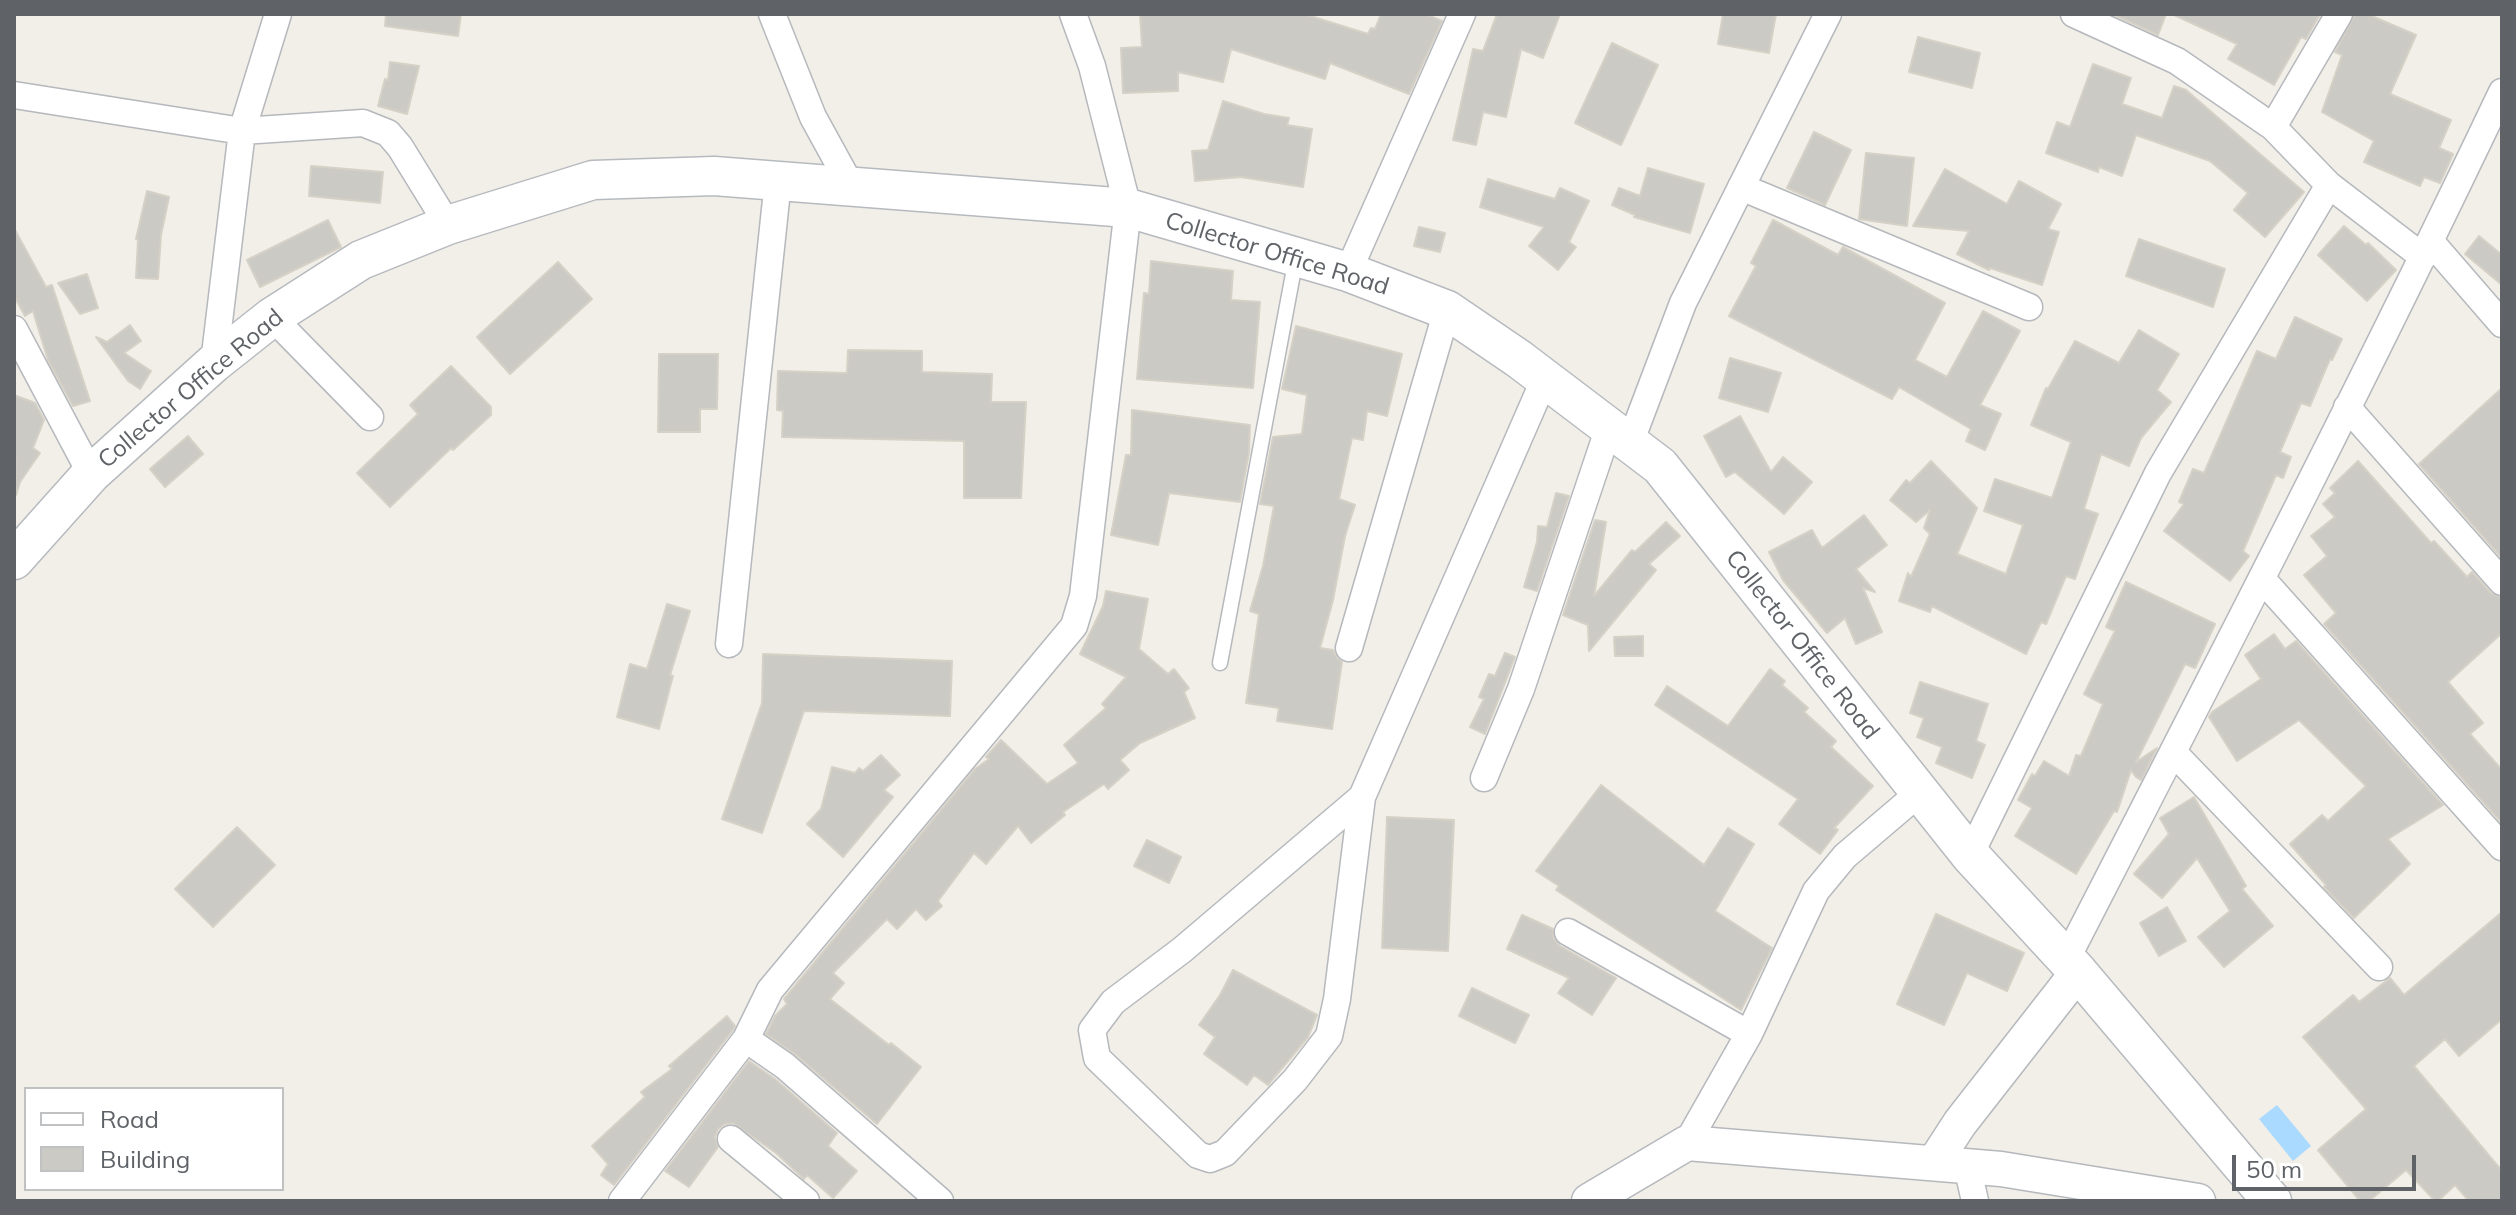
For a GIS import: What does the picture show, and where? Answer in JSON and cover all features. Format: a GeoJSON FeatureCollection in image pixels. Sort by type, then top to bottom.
{"type":"FeatureCollection","features":[{"type":"Feature","properties":{"kind":"main road","name":"Collector Office Road"},"geometry":{"type":"LineString","coordinates":[[14,560],[91,474],[214,363],[272,317],[361,260],[448,225],[593,180],[714,176],[1128,208],[1348,272],[1447,310],[1545,378],[1660,466],[1970,855],[2072,966],[2272,1201]]}},
{"type":"Feature","properties":{"kind":"street"},"geometry":{"type":"LineString","coordinates":[[214,363],[242,131],[278,14]]}},
{"type":"Feature","properties":{"kind":"street"},"geometry":{"type":"LineString","coordinates":[[772,14],[813,117],[852,188]]}},
{"type":"Feature","properties":{"kind":"street"},"geometry":{"type":"LineString","coordinates":[[622,1201],[746,1039],[770,990],[1074,626],[1083,596],[1128,208],[1092,66],[1073,14]]}},
{"type":"Feature","properties":{"kind":"street"},"geometry":{"type":"LineString","coordinates":[[1348,272],[1462,14]]}},
{"type":"Feature","properties":{"kind":"street"},"geometry":{"type":"LineString","coordinates":[[1484,778],[1620,435],[1828,14]]}},
{"type":"Feature","properties":{"kind":"street"},"geometry":{"type":"LineString","coordinates":[[2074,14],[2177,61],[2273,127],[2329,185],[2427,249],[2502,324]]}},
{"type":"Feature","properties":{"kind":"street"},"geometry":{"type":"LineString","coordinates":[[2273,127],[2339,14]]}},
{"type":"Feature","properties":{"kind":"street"},"geometry":{"type":"LineString","coordinates":[[1975,1201],[1950,1165],[1960,1123],[2072,966],[2173,752],[2427,249],[2502,92]]}},
{"type":"Feature","properties":{"kind":"street"},"geometry":{"type":"LineString","coordinates":[[14,95],[242,131],[363,123],[388,133],[400,147],[448,225]]}},
{"type":"Feature","properties":{"kind":"street"},"geometry":{"type":"LineString","coordinates":[[729,644],[778,181]]}},
{"type":"Feature","properties":{"kind":"street"},"geometry":{"type":"LineString","coordinates":[[1970,855],[2158,473],[2329,185]]}},
{"type":"Feature","properties":{"kind":"street"},"geometry":{"type":"LineString","coordinates":[[1741,187],[2029,307]]}},
{"type":"Feature","properties":{"kind":"street"},"geometry":{"type":"LineString","coordinates":[[1349,648],[1447,310]]}},
{"type":"Feature","properties":{"kind":"street"},"geometry":{"type":"LineString","coordinates":[[272,317],[370,417]]}},
{"type":"Feature","properties":{"kind":"street"},"geometry":{"type":"LineString","coordinates":[[14,329],[91,474]]}},
{"type":"Feature","properties":{"kind":"street"},"geometry":{"type":"LineString","coordinates":[[1362,797],[1182,950],[1113,1002],[1092,1030],[1097,1058],[1198,1155],[1210,1159],[1225,1153],[1295,1080],[1329,1036],[1337,999],[1362,797],[1545,378]]}},
{"type":"Feature","properties":{"kind":"street"},"geometry":{"type":"LineString","coordinates":[[2347,407],[2502,582]]}},
{"type":"Feature","properties":{"kind":"street"},"geometry":{"type":"LineString","coordinates":[[2262,579],[2502,847]]}},
{"type":"Feature","properties":{"kind":"street"},"geometry":{"type":"LineString","coordinates":[[2173,752],[2379,967]]}},
{"type":"Feature","properties":{"kind":"street"},"geometry":{"type":"LineString","coordinates":[[1589,1201],[1687,1143],[1749,1034],[1816,891],[1845,856],[1919,793]]}},
{"type":"Feature","properties":{"kind":"street"},"geometry":{"type":"LineString","coordinates":[[1568,932],[1749,1034]]}},
{"type":"Feature","properties":{"kind":"street"},"geometry":{"type":"LineString","coordinates":[[746,1039],[785,1066],[940,1201]]}},
{"type":"Feature","properties":{"kind":"street"},"geometry":{"type":"LineString","coordinates":[[731,1139],[806,1201]]}},
{"type":"Feature","properties":{"kind":"street"},"geometry":{"type":"LineString","coordinates":[[1687,1143],[2001,1169],[2198,1201]]}},
{"type":"Feature","properties":{"kind":"lane"},"geometry":{"type":"LineString","coordinates":[[1220,663],[1296,258]]}},
{"type":"Feature","properties":{"kind":"water"},"geometry":{"type":"Polygon","coordinates":[[[2277,1105],[2311,1146],[2293,1161],[2259,1119],[2277,1105]]]}},
{"type":"Feature","properties":{"kind":"building"},"geometry":{"type":"Polygon","coordinates":[[[386,14],[461,14],[458,36],[385,26],[386,14]]]}},
{"type":"Feature","properties":{"kind":"building"},"geometry":{"type":"Polygon","coordinates":[[[1140,14],[1304,14],[1368,34],[1371,28],[1375,29],[1381,14],[1425,14],[1442,21],[1409,94],[1330,63],[1325,79],[1231,49],[1223,82],[1178,72],[1178,91],[1123,93],[1121,48],[1142,47],[1140,14]]]}},
{"type":"Feature","properties":{"kind":"building"},"geometry":{"type":"Polygon","coordinates":[[[1497,14],[1560,14],[1543,58],[1521,49],[1506,117],[1483,112],[1476,145],[1453,140],[1473,49],[1483,51],[1497,14]]]}},
{"type":"Feature","properties":{"kind":"building"},"geometry":{"type":"Polygon","coordinates":[[[1723,14],[1776,14],[1769,53],[1718,44],[1723,14]]]}},
{"type":"Feature","properties":{"kind":"building"},"geometry":{"type":"Polygon","coordinates":[[[2113,14],[2166,14],[2158,35],[2113,14]]]}},
{"type":"Feature","properties":{"kind":"building"},"geometry":{"type":"Polygon","coordinates":[[[2172,14],[2320,14],[2306,39],[2301,37],[2274,85],[2228,59],[2237,44],[2172,14]]]}},
{"type":"Feature","properties":{"kind":"building"},"geometry":{"type":"Polygon","coordinates":[[[2355,14],[2367,14],[2416,35],[2390,94],[2451,120],[2439,148],[2453,154],[2440,183],[2424,177],[2420,186],[2364,162],[2374,141],[2322,112],[2342,55],[2335,52],[2355,14]]]}},
{"type":"Feature","properties":{"kind":"building"},"geometry":{"type":"Polygon","coordinates":[[[1918,37],[1980,53],[1972,88],[1909,72],[1918,37]]]}},
{"type":"Feature","properties":{"kind":"building"},"geometry":{"type":"Polygon","coordinates":[[[1612,43],[1658,65],[1621,145],[1575,123],[1612,43]]]}},
{"type":"Feature","properties":{"kind":"building"},"geometry":{"type":"Polygon","coordinates":[[[390,62],[419,66],[407,114],[378,106],[385,79],[388,80],[390,62]]]}},
{"type":"Feature","properties":{"kind":"building"},"geometry":{"type":"Polygon","coordinates":[[[2093,64],[2131,78],[2122,104],[2162,118],[2174,86],[2186,90],[2304,192],[2265,237],[2234,210],[2248,193],[2210,161],[2136,135],[2122,176],[2099,167],[2098,172],[2046,153],[2057,122],[2070,127],[2093,64]]]}},
{"type":"Feature","properties":{"kind":"building"},"geometry":{"type":"Polygon","coordinates":[[[1223,101],[1289,118],[1287,125],[1312,129],[1303,187],[1241,177],[1195,181],[1192,151],[1208,150],[1223,101]]]}},
{"type":"Feature","properties":{"kind":"building"},"geometry":{"type":"Polygon","coordinates":[[[1814,132],[1851,150],[1825,205],[1787,188],[1814,132]]]}},
{"type":"Feature","properties":{"kind":"building"},"geometry":{"type":"Polygon","coordinates":[[[1866,153],[1914,158],[1907,226],[1859,219],[1866,153]]]}},
{"type":"Feature","properties":{"kind":"building"},"geometry":{"type":"Polygon","coordinates":[[[311,166],[383,172],[380,203],[309,196],[311,166]]]}},
{"type":"Feature","properties":{"kind":"building"},"geometry":{"type":"Polygon","coordinates":[[[1648,168],[1704,184],[1690,233],[1634,217],[1612,205],[1619,188],[1640,196],[1648,168]]]}},
{"type":"Feature","properties":{"kind":"building"},"geometry":{"type":"Polygon","coordinates":[[[1945,169],[2007,204],[2019,181],[2061,204],[2048,229],[2059,232],[2042,285],[1989,270],[1957,254],[1969,231],[1913,226],[1945,169]]]}},
{"type":"Feature","properties":{"kind":"building"},"geometry":{"type":"Polygon","coordinates":[[[1488,179],[1555,199],[1560,188],[1589,201],[1569,242],[1576,247],[1558,270],[1529,246],[1544,227],[1480,207],[1488,179]]]}},
{"type":"Feature","properties":{"kind":"building"},"geometry":{"type":"Polygon","coordinates":[[[147,191],[169,197],[161,235],[158,279],[136,278],[136,239],[147,191]]]}},
{"type":"Feature","properties":{"kind":"building"},"geometry":{"type":"Polygon","coordinates":[[[328,220],[341,247],[260,287],[247,260],[328,220]]]}},
{"type":"Feature","properties":{"kind":"building"},"geometry":{"type":"Polygon","coordinates":[[[1773,220],[1838,255],[1843,247],[1945,303],[1915,360],[1947,377],[1983,311],[2020,331],[1980,405],[2001,414],[1985,450],[1966,441],[1971,429],[1899,387],[1892,399],[1729,316],[1756,266],[1751,263],[1773,220]]]}},
{"type":"Feature","properties":{"kind":"building"},"geometry":{"type":"Polygon","coordinates":[[[2344,226],[2366,245],[2368,243],[2396,270],[2367,301],[2318,255],[2344,226]]]}},
{"type":"Feature","properties":{"kind":"building"},"geometry":{"type":"Polygon","coordinates":[[[1419,227],[1445,233],[1440,252],[1414,246],[1419,227]]]}},
{"type":"Feature","properties":{"kind":"building"},"geometry":{"type":"Polygon","coordinates":[[[14,228],[46,287],[52,285],[90,401],[73,406],[48,360],[33,311],[25,316],[14,296],[14,228]]]}},
{"type":"Feature","properties":{"kind":"building"},"geometry":{"type":"Polygon","coordinates":[[[2479,236],[2502,255],[2502,285],[2465,254],[2479,236]]]}},
{"type":"Feature","properties":{"kind":"building"},"geometry":{"type":"Polygon","coordinates":[[[2139,239],[2225,269],[2213,307],[2126,276],[2139,239]]]}},
{"type":"Feature","properties":{"kind":"building"},"geometry":{"type":"Polygon","coordinates":[[[1151,261],[1233,271],[1231,300],[1260,302],[1253,388],[1137,379],[1144,293],[1149,294],[1151,261]]]}},
{"type":"Feature","properties":{"kind":"building"},"geometry":{"type":"Polygon","coordinates":[[[558,262],[592,299],[510,374],[477,337],[558,262]]]}},
{"type":"Feature","properties":{"kind":"building"},"geometry":{"type":"Polygon","coordinates":[[[87,274],[98,308],[80,314],[58,283],[87,274]]]}},
{"type":"Feature","properties":{"kind":"building"},"geometry":{"type":"Polygon","coordinates":[[[2295,317],[2342,339],[2310,406],[2301,403],[2280,452],[2291,457],[2283,478],[2276,475],[2243,551],[2249,556],[2230,581],[2164,531],[2184,504],[2179,502],[2193,469],[2204,473],[2257,351],[2276,359],[2295,317]]]}},
{"type":"Feature","properties":{"kind":"building"},"geometry":{"type":"Polygon","coordinates":[[[130,325],[141,341],[124,353],[151,371],[140,389],[128,381],[96,337],[107,342],[130,325]]]}},
{"type":"Feature","properties":{"kind":"building"},"geometry":{"type":"Polygon","coordinates":[[[1296,326],[1402,354],[1387,416],[1367,411],[1363,440],[1352,438],[1339,499],[1355,505],[1320,648],[1333,650],[1342,662],[1332,729],[1277,721],[1279,708],[1246,703],[1259,614],[1250,611],[1263,566],[1274,506],[1260,504],[1273,437],[1302,434],[1307,395],[1282,389],[1296,326]]]}},
{"type":"Feature","properties":{"kind":"building"},"geometry":{"type":"Polygon","coordinates":[[[2139,330],[2179,354],[2157,390],[2171,402],[2141,438],[2129,466],[2101,454],[2084,509],[2098,514],[2075,579],[2066,576],[2046,624],[2041,622],[2026,654],[1932,606],[1930,612],[1899,601],[1908,573],[1911,577],[1930,534],[1924,528],[1930,510],[1916,522],[1890,500],[1906,480],[1910,483],[1931,461],[1977,508],[1957,554],[2006,574],[2023,525],[1984,511],[1995,479],[2052,498],[2071,442],[2031,425],[2046,388],[2075,341],[2119,363],[2139,330]]]}},
{"type":"Feature","properties":{"kind":"building"},"geometry":{"type":"Polygon","coordinates":[[[848,350],[922,351],[922,372],[992,374],[991,402],[1026,402],[1021,498],[964,498],[964,441],[782,437],[783,411],[777,410],[778,371],[847,373],[848,350]]]}},
{"type":"Feature","properties":{"kind":"building"},"geometry":{"type":"Polygon","coordinates":[[[659,354],[718,354],[717,409],[700,409],[700,432],[658,432],[659,354]]]}},
{"type":"Feature","properties":{"kind":"building"},"geometry":{"type":"Polygon","coordinates":[[[1730,358],[1781,373],[1768,412],[1719,398],[1730,358]]]}},
{"type":"Feature","properties":{"kind":"building"},"geometry":{"type":"Polygon","coordinates":[[[451,366],[491,407],[491,415],[453,450],[451,448],[390,507],[357,473],[418,414],[410,405],[451,366]]]}},
{"type":"Feature","properties":{"kind":"building"},"geometry":{"type":"Polygon","coordinates":[[[2502,388],[2502,558],[2419,464],[2502,388]]]}},
{"type":"Feature","properties":{"kind":"building"},"geometry":{"type":"Polygon","coordinates":[[[14,395],[35,403],[44,420],[33,448],[40,453],[20,482],[16,495],[14,395]]]}},
{"type":"Feature","properties":{"kind":"building"},"geometry":{"type":"Polygon","coordinates":[[[1132,410],[1250,425],[1249,452],[1240,502],[1169,493],[1158,545],[1111,535],[1126,455],[1131,455],[1132,410]]]}},
{"type":"Feature","properties":{"kind":"building"},"geometry":{"type":"Polygon","coordinates":[[[1740,416],[1771,472],[1783,457],[1812,482],[1784,514],[1735,472],[1726,477],[1704,436],[1740,416]]]}},
{"type":"Feature","properties":{"kind":"building"},"geometry":{"type":"Polygon","coordinates":[[[188,436],[203,454],[165,487],[150,469],[188,436]]]}},
{"type":"Feature","properties":{"kind":"building"},"geometry":{"type":"Polygon","coordinates":[[[2358,461],[2431,543],[2434,541],[2467,577],[2472,572],[2491,593],[2502,598],[2502,633],[2448,682],[2483,723],[2470,734],[2502,770],[2502,823],[2324,624],[2336,613],[2304,575],[2327,556],[2311,536],[2335,517],[2323,504],[2335,493],[2330,488],[2358,461]]]}},
{"type":"Feature","properties":{"kind":"building"},"geometry":{"type":"Polygon","coordinates":[[[1556,493],[1569,496],[1537,591],[1524,587],[1537,542],[1538,526],[1547,527],[1556,493]]]}},
{"type":"Feature","properties":{"kind":"building"},"geometry":{"type":"Polygon","coordinates":[[[1864,515],[1887,545],[1856,569],[1875,592],[1863,588],[1882,632],[1856,644],[1845,618],[1827,633],[1783,580],[1769,552],[1812,530],[1822,548],[1864,515]]]}},
{"type":"Feature","properties":{"kind":"building"},"geometry":{"type":"Polygon","coordinates":[[[1595,520],[1606,522],[1594,596],[1632,550],[1635,552],[1666,522],[1680,536],[1649,564],[1656,570],[1589,651],[1588,625],[1563,615],[1595,520]]]}},
{"type":"Feature","properties":{"kind":"building"},"geometry":{"type":"Polygon","coordinates":[[[2126,582],[2215,624],[2195,668],[2185,664],[2136,762],[2157,748],[2141,780],[2131,770],[2117,812],[2114,811],[2076,874],[2015,836],[2032,808],[2018,800],[2032,774],[2035,776],[2044,761],[2069,776],[2076,755],[2081,756],[2103,704],[2084,694],[2115,631],[2106,627],[2126,582]]]}},
{"type":"Feature","properties":{"kind":"building"},"geometry":{"type":"Polygon","coordinates":[[[1106,591],[1148,599],[1139,649],[1168,674],[1174,669],[1189,688],[1184,692],[1195,718],[1140,743],[1120,760],[1129,770],[1108,789],[1104,784],[1063,812],[1065,815],[1031,843],[1018,826],[986,864],[974,853],[938,901],[942,906],[926,920],[916,909],[897,929],[887,919],[833,973],[844,983],[830,999],[921,1067],[877,1124],[795,1054],[766,1034],[775,1016],[787,1004],[784,999],[975,769],[989,759],[986,757],[1001,740],[1047,784],[1078,763],[1064,745],[1106,708],[1102,704],[1126,677],[1080,654],[1103,606],[1106,591]]]}},
{"type":"Feature","properties":{"kind":"building"},"geometry":{"type":"Polygon","coordinates":[[[667,604],[690,611],[670,675],[673,676],[659,729],[617,717],[630,664],[647,669],[667,604]]]}},
{"type":"Feature","properties":{"kind":"building"},"geometry":{"type":"Polygon","coordinates":[[[2274,634],[2285,649],[2296,641],[2443,805],[2388,839],[2410,864],[2354,918],[2324,887],[2326,885],[2290,844],[2322,815],[2328,821],[2366,786],[2299,720],[2237,761],[2209,717],[2261,679],[2245,655],[2274,634]]]}},
{"type":"Feature","properties":{"kind":"building"},"geometry":{"type":"Polygon","coordinates":[[[1643,636],[1643,656],[1615,656],[1614,637],[1643,636]]]}},
{"type":"Feature","properties":{"kind":"building"},"geometry":{"type":"Polygon","coordinates":[[[1505,653],[1515,657],[1485,734],[1470,727],[1484,699],[1479,697],[1489,674],[1495,676],[1505,653]]]}},
{"type":"Feature","properties":{"kind":"building"},"geometry":{"type":"Polygon","coordinates":[[[763,654],[952,661],[950,716],[804,711],[762,833],[722,819],[762,703],[763,654]]]}},
{"type":"Feature","properties":{"kind":"building"},"geometry":{"type":"Polygon","coordinates":[[[1770,669],[1785,681],[1782,685],[1808,708],[1804,712],[1836,741],[1831,747],[1873,786],[1834,828],[1838,830],[1820,854],[1779,824],[1798,799],[1655,705],[1667,686],[1728,726],[1770,669]]]}},
{"type":"Feature","properties":{"kind":"building"},"geometry":{"type":"Polygon","coordinates":[[[1920,682],[1988,704],[1976,741],[1985,745],[1972,778],[1936,763],[1942,747],[1917,737],[1924,718],[1910,713],[1920,682]]]}},
{"type":"Feature","properties":{"kind":"building"},"geometry":{"type":"Polygon","coordinates":[[[881,755],[900,775],[884,790],[893,797],[843,857],[807,824],[821,809],[832,767],[855,773],[859,768],[863,771],[881,755]]]}},
{"type":"Feature","properties":{"kind":"building"},"geometry":{"type":"Polygon","coordinates":[[[1601,785],[1704,865],[1728,828],[1754,844],[1715,911],[1772,948],[1741,1010],[1556,890],[1559,886],[1536,871],[1601,785]]]}},
{"type":"Feature","properties":{"kind":"building"},"geometry":{"type":"Polygon","coordinates":[[[2194,797],[2246,886],[2242,889],[2273,926],[2224,967],[2198,937],[2230,911],[2197,858],[2162,898],[2134,874],[2169,834],[2160,818],[2194,797]]]}},
{"type":"Feature","properties":{"kind":"building"},"geometry":{"type":"Polygon","coordinates":[[[1387,817],[1454,820],[1448,951],[1382,948],[1387,817]]]}},
{"type":"Feature","properties":{"kind":"building"},"geometry":{"type":"Polygon","coordinates":[[[237,827],[275,865],[213,927],[175,889],[237,827]]]}},
{"type":"Feature","properties":{"kind":"building"},"geometry":{"type":"Polygon","coordinates":[[[1147,840],[1181,857],[1169,883],[1134,866],[1147,840]]]}},
{"type":"Feature","properties":{"kind":"building"},"geometry":{"type":"Polygon","coordinates":[[[2167,907],[2186,941],[2159,956],[2140,923],[2167,907]]]}},
{"type":"Feature","properties":{"kind":"building"},"geometry":{"type":"Polygon","coordinates":[[[2502,912],[2502,1019],[2459,1056],[2445,1039],[2414,1066],[2502,1171],[2502,1201],[2469,1201],[2455,1185],[2435,1201],[2406,1170],[2369,1201],[2360,1201],[2318,1150],[2366,1109],[2303,1037],[2353,995],[2359,1002],[2390,978],[2404,995],[2502,912]]]}},
{"type":"Feature","properties":{"kind":"building"},"geometry":{"type":"Polygon","coordinates":[[[1936,914],[2024,953],[2007,991],[1967,973],[1944,1025],[1897,1004],[1936,914]]]}},
{"type":"Feature","properties":{"kind":"building"},"geometry":{"type":"Polygon","coordinates":[[[1522,915],[1553,929],[1554,939],[1560,946],[1616,978],[1592,1015],[1558,993],[1569,978],[1507,949],[1522,915]]]}},
{"type":"Feature","properties":{"kind":"building"},"geometry":{"type":"Polygon","coordinates":[[[1233,970],[1317,1015],[1308,1037],[1268,1085],[1254,1075],[1247,1085],[1204,1054],[1215,1037],[1199,1025],[1233,970]]]}},
{"type":"Feature","properties":{"kind":"building"},"geometry":{"type":"Polygon","coordinates":[[[1472,988],[1529,1015],[1515,1043],[1459,1016],[1472,988]]]}},
{"type":"Feature","properties":{"kind":"building"},"geometry":{"type":"Polygon","coordinates":[[[727,1016],[735,1026],[732,1031],[614,1185],[601,1175],[608,1164],[592,1146],[645,1097],[641,1092],[672,1069],[669,1066],[727,1016]]]}},
{"type":"Feature","properties":{"kind":"building"},"geometry":{"type":"Polygon","coordinates":[[[749,1061],[775,1079],[837,1133],[828,1146],[857,1171],[833,1198],[807,1175],[804,1179],[776,1153],[733,1123],[718,1129],[715,1137],[718,1147],[689,1187],[665,1171],[749,1061]]]}}]}
